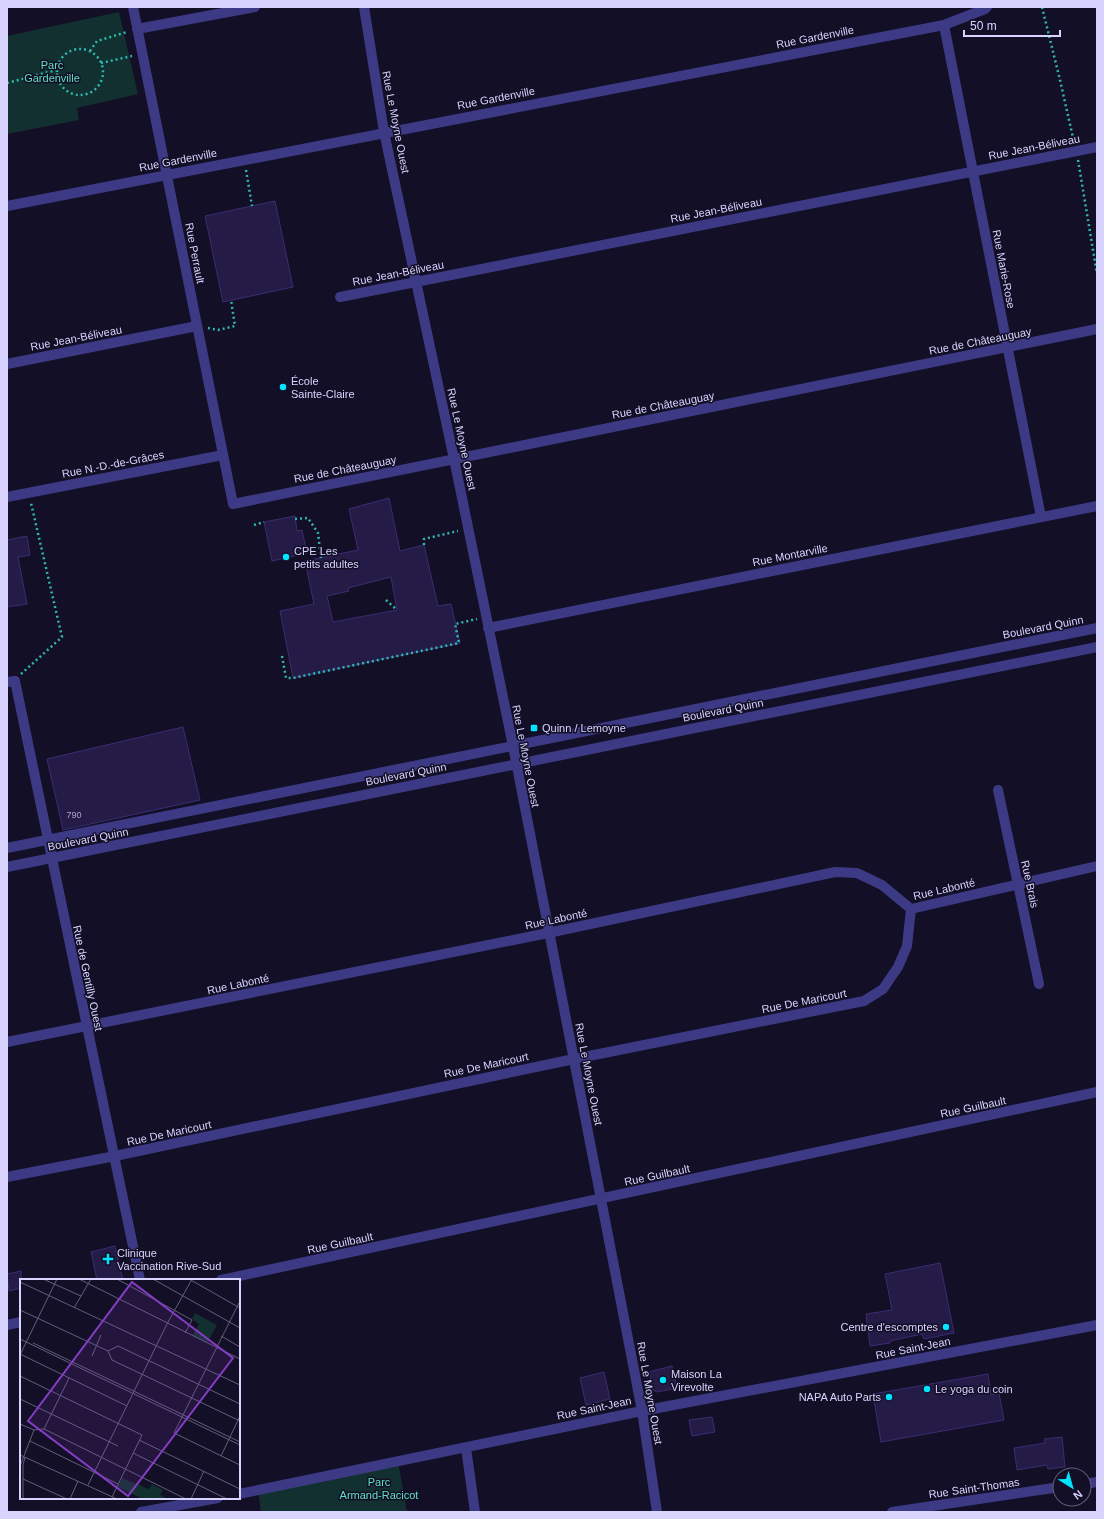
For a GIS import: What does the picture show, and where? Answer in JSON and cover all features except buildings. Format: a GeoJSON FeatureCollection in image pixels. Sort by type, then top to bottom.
{"type":"FeatureCollection","features":[{"type":"Feature","properties":{"kind":"street","name":"Rue Perrault"},"geometry":{"type":"LineString","coordinates":[[133,7],[233,504]]}},
{"type":"Feature","properties":{"kind":"street"},"geometry":{"type":"LineString","coordinates":[[137,29],[255,7]]}},
{"type":"Feature","properties":{"kind":"street","name":"Rue Le Moyne Ouest"},"geometry":{"type":"LineString","coordinates":[[364,7],[384,132],[417,282],[513,746],[548,933],[602,1199],[642,1411],[657,1512]]}},
{"type":"Feature","properties":{"kind":"street","name":"Rue Gardenville"},"geometry":{"type":"LineString","coordinates":[[7,206],[944,25],[988,7]]}},
{"type":"Feature","properties":{"kind":"street","name":"Rue Marie-Rose"},"geometry":{"type":"LineString","coordinates":[[944,25],[1041,517]]}},
{"type":"Feature","properties":{"kind":"street","name":"Rue Jean-Béliveau"},"geometry":{"type":"LineString","coordinates":[[340,297],[1097,147]]}},
{"type":"Feature","properties":{"kind":"street","name":"Rue Jean-Béliveau"},"geometry":{"type":"LineString","coordinates":[[7,364],[197,326]]}},
{"type":"Feature","properties":{"kind":"street","name":"Rue de Châteauguay"},"geometry":{"type":"LineString","coordinates":[[233,504],[1097,329]]}},
{"type":"Feature","properties":{"kind":"street","name":"Rue N.-D.-de-Grâces"},"geometry":{"type":"LineString","coordinates":[[7,497],[223,455]]}},
{"type":"Feature","properties":{"kind":"street","name":"Rue Montarville"},"geometry":{"type":"LineString","coordinates":[[488,628],[1097,506]]}},
{"type":"Feature","properties":{"kind":"street","name":"Boulevard Quinn"},"geometry":{"type":"LineString","coordinates":[[7,848],[1097,628]]}},
{"type":"Feature","properties":{"kind":"street","name":"Boulevard Quinn"},"geometry":{"type":"LineString","coordinates":[[7,867],[1097,647]]}},
{"type":"Feature","properties":{"kind":"street","name":"Rue de Gentilly Ouest"},"geometry":{"type":"LineString","coordinates":[[11,682],[48,840],[140,1279]]}},
{"type":"Feature","properties":{"kind":"street"},"geometry":{"type":"LineString","coordinates":[[805,687],[809,705]]}},
{"type":"Feature","properties":{"kind":"street","name":"Rue Brais"},"geometry":{"type":"LineString","coordinates":[[998,790],[1039,984]]}},
{"type":"Feature","properties":{"kind":"street","name":"Rue Labonté"},"geometry":{"type":"LineString","coordinates":[[7,1042],[548,933],[835,872],[857,873],[882,885],[911,910],[1097,866]]}},
{"type":"Feature","properties":{"kind":"street","name":"Rue De Maricourt"},"geometry":{"type":"LineString","coordinates":[[7,1177],[115,1156],[574,1059],[864,1001],[883,989],[898,967],[907,946],[911,910]]}},
{"type":"Feature","properties":{"kind":"street","name":"Rue Guilbault"},"geometry":{"type":"LineString","coordinates":[[226,1279],[1097,1092]]}},
{"type":"Feature","properties":{"kind":"street"},"geometry":{"type":"LineString","coordinates":[[7,1325],[20,1322]]}},
{"type":"Feature","properties":{"kind":"street","name":"Rue Saint-Jean"},"geometry":{"type":"LineString","coordinates":[[240,1494],[642,1411],[1097,1325]]}},
{"type":"Feature","properties":{"kind":"street"},"geometry":{"type":"LineString","coordinates":[[466,1448],[475,1512]]}},
{"type":"Feature","properties":{"kind":"street","name":"Rue Saint-Thomas"},"geometry":{"type":"LineString","coordinates":[[892,1512],[1052,1488]]}},
{"type":"Feature","properties":{"kind":"street"},"geometry":{"type":"LineString","coordinates":[[141,1512],[213,1499]]}},
{"type":"Feature","properties":{"kind":"path"},"geometry":{"type":"LineString","coordinates":[[1042,7],[1074,144]]}},
{"type":"Feature","properties":{"kind":"path"},"geometry":{"type":"LineString","coordinates":[[90,51],[97,41],[137,29]]}},
{"type":"Feature","properties":{"kind":"path"},"geometry":{"type":"LineString","coordinates":[[75,49],[90,51],[101,63],[103,70],[99,85],[94,91],[87,95],[79,96],[65,91],[57,78],[56,70],[58,63],[68,52],[75,49]]}},
{"type":"Feature","properties":{"kind":"path"},"geometry":{"type":"LineString","coordinates":[[101,63],[142,54]]}},
{"type":"Feature","properties":{"kind":"path"},"geometry":{"type":"LineString","coordinates":[[7,83],[56,70]]}},
{"type":"Feature","properties":{"kind":"path"},"geometry":{"type":"LineString","coordinates":[[244,159],[252,206]]}},
{"type":"Feature","properties":{"kind":"path"},"geometry":{"type":"LineString","coordinates":[[1078,163],[1097,274]]}},
{"type":"Feature","properties":{"kind":"path"},"geometry":{"type":"LineString","coordinates":[[197,326],[218,330],[235,326],[231,300]]}},
{"type":"Feature","properties":{"kind":"path"},"geometry":{"type":"LineString","coordinates":[[11,682],[62,637],[29,492]]}},
{"type":"Feature","properties":{"kind":"path"},"geometry":{"type":"LineString","coordinates":[[295,519],[308,518],[318,533],[321,558]]}},
{"type":"Feature","properties":{"kind":"path"},"geometry":{"type":"LineString","coordinates":[[254,525],[264,522]]}},
{"type":"Feature","properties":{"kind":"path"},"geometry":{"type":"LineString","coordinates":[[424,545],[424,539],[468,529]]}},
{"type":"Feature","properties":{"kind":"path"},"geometry":{"type":"LineString","coordinates":[[386,600],[397,610]]}},
{"type":"Feature","properties":{"kind":"path"},"geometry":{"type":"LineString","coordinates":[[282,656],[286,678],[293,678],[460,643],[455,624],[486,617]]}},
{"type":"Feature","properties":{"kind":"green space","name":"Parc Gardenville"},"geometry":{"type":"Polygon","coordinates":[[[119,12],[138,94],[77,108],[79,120],[7,134],[7,36],[119,12]]]}},
{"type":"Feature","properties":{"kind":"green space","name":"Parc Armand-Racicot"},"geometry":{"type":"Polygon","coordinates":[[[398,1461],[407,1512],[261,1512],[258,1491],[398,1461]]]}},
{"type":"Feature","properties":{"kind":"place","name":"École Sainte-Claire"},"geometry":{"type":"Point","coordinates":[283,387]}},
{"type":"Feature","properties":{"kind":"place","name":"CPE Les petits adultes"},"geometry":{"type":"Point","coordinates":[286,557]}},
{"type":"Feature","properties":{"kind":"place","name":"Quinn / Lemoyne"},"geometry":{"type":"Point","coordinates":[534,728]}},
{"type":"Feature","properties":{"kind":"place","name":"Clinique Vaccination Rive-Sud"},"geometry":{"type":"Point","coordinates":[108,1259]}},
{"type":"Feature","properties":{"kind":"place","name":"Centre d'escomptes"},"geometry":{"type":"Point","coordinates":[946,1327]}},
{"type":"Feature","properties":{"kind":"place","name":"Maison La Virevolte"},"geometry":{"type":"Point","coordinates":[663,1380]}},
{"type":"Feature","properties":{"kind":"place","name":"Le yoga du coin"},"geometry":{"type":"Point","coordinates":[927,1389]}},
{"type":"Feature","properties":{"kind":"place","name":"NAPA Auto Parts"},"geometry":{"type":"Point","coordinates":[889,1397]}}]}
